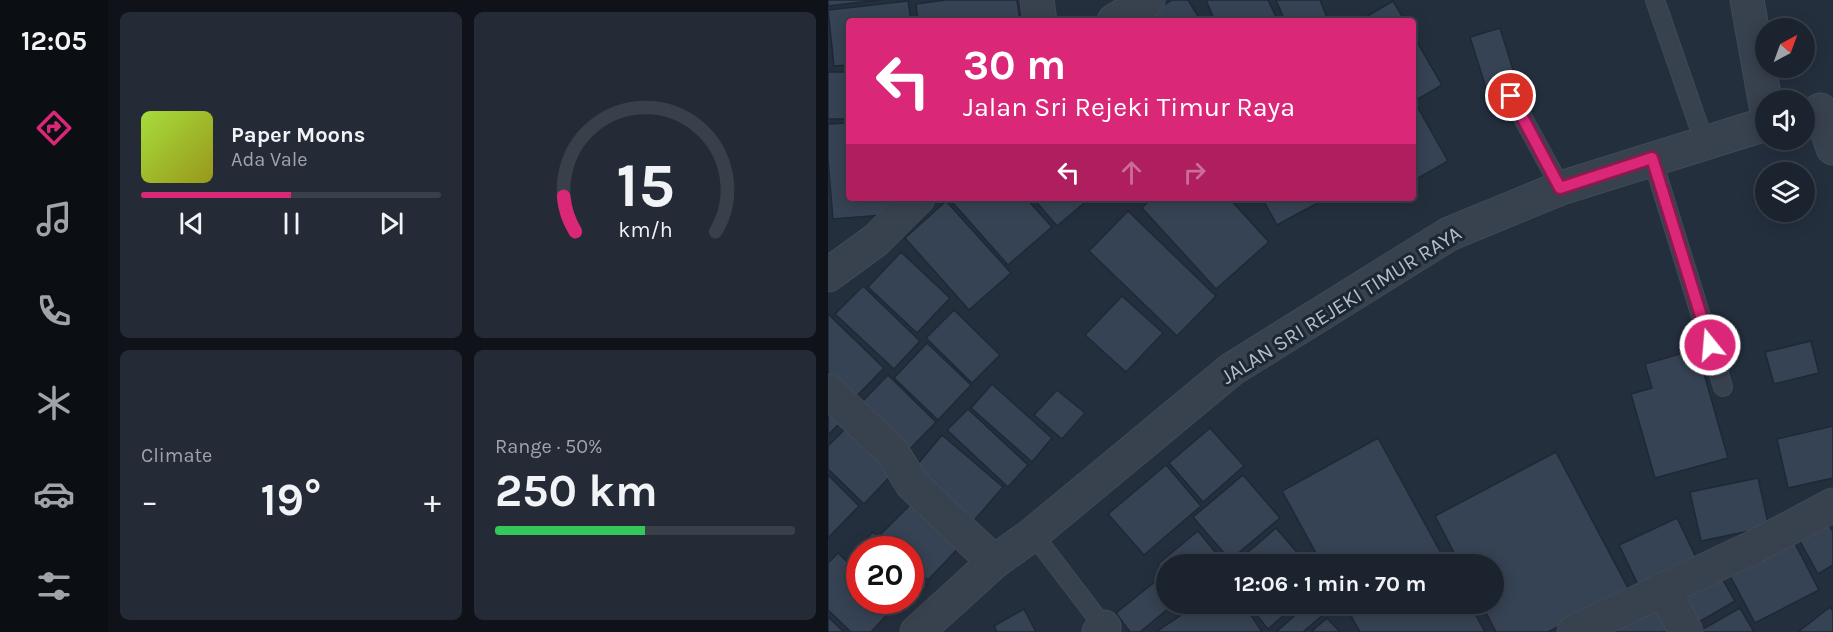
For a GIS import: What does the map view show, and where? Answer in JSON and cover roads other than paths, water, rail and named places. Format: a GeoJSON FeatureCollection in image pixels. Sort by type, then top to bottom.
{"type":"FeatureCollection","features":[{"type":"Feature","properties":{"kind":"street"},"geometry":{"type":"LineString","coordinates":[[1037,0],[1040,18]]}},
{"type":"Feature","properties":{"kind":"street"},"geometry":{"type":"LineString","coordinates":[[1119,18],[1148,0]]}},
{"type":"Feature","properties":{"kind":"street"},"geometry":{"type":"LineString","coordinates":[[1747,0],[1763,90]]}},
{"type":"Feature","properties":{"kind":"street"},"geometry":{"type":"LineString","coordinates":[[1819,110],[1833,148]]}},
{"type":"Feature","properties":{"kind":"street","name":"JALAN SRI REJEKI TIMUR RAYA"},"geometry":{"type":"LineString","coordinates":[[917,632],[994,562],[1033,534],[1232,369],[1449,234],[1560,188],[1704,141],[1755,127]]}},
{"type":"Feature","properties":{"kind":"street"},"geometry":{"type":"LineString","coordinates":[[828,275],[876,240],[915,201]]}},
{"type":"Feature","properties":{"kind":"street"},"geometry":{"type":"LineString","coordinates":[[828,391],[892,452],[912,483],[994,562]]}},
{"type":"Feature","properties":{"kind":"street"},"geometry":{"type":"LineString","coordinates":[[1574,632],[1754,546],[1833,505]]}},
{"type":"Feature","properties":{"kind":"street"},"geometry":{"type":"LineString","coordinates":[[1664,590],[1686,632]]}},
{"type":"Feature","properties":{"kind":"lane"},"geometry":{"type":"LineString","coordinates":[[1655,0],[1704,141]]}},
{"type":"Feature","properties":{"kind":"lane"},"geometry":{"type":"LineString","coordinates":[[1511,96],[1560,188]]}},
{"type":"Feature","properties":{"kind":"lane"},"geometry":{"type":"LineString","coordinates":[[1652,158],[1723,387]]}},
{"type":"Feature","properties":{"kind":"lane"},"geometry":{"type":"LineString","coordinates":[[1033,534],[1101,630]]}}]}
